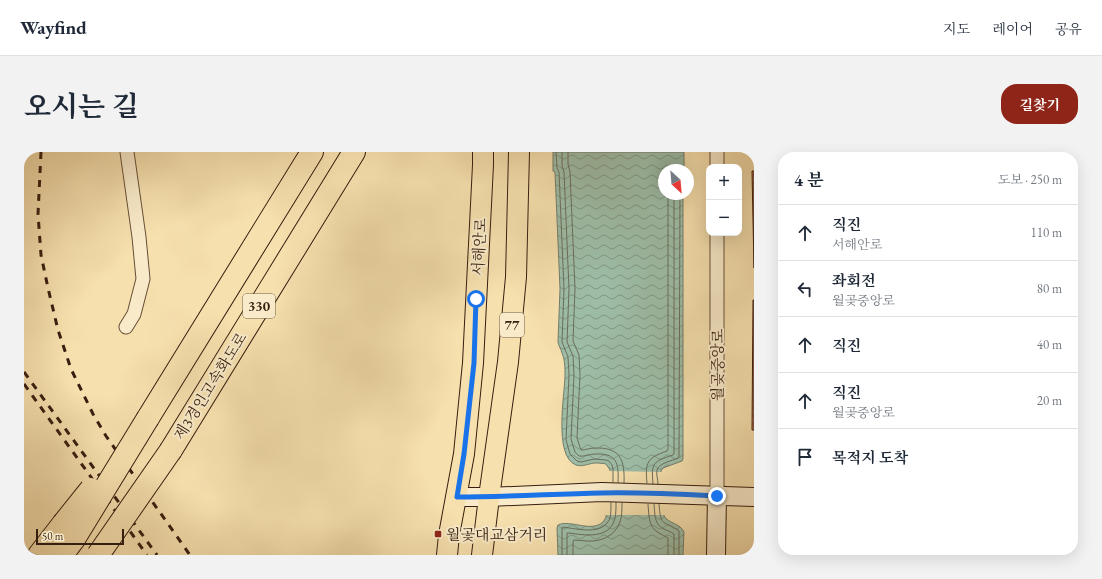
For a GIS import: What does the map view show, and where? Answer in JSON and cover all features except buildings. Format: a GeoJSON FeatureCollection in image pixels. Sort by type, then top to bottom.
{"type":"FeatureCollection","features":[{"type":"Feature","properties":{"kind":"highway","name":"330"},"geometry":{"type":"LineString","coordinates":[[66,540],[148,418],[312,152]]}},
{"type":"Feature","properties":{"kind":"highway","name":"제3경인고속화도로"},"geometry":{"type":"LineString","coordinates":[[98,555],[171,450],[351,157]]}},
{"type":"Feature","properties":{"kind":"highway"},"geometry":{"type":"LineString","coordinates":[[39,555],[66,540]]}},
{"type":"Feature","properties":{"kind":"main road","name":"서해안로"},"geometry":{"type":"LineString","coordinates":[[447,555],[449,534],[464,454],[474,363],[484,165],[483,152]]}},
{"type":"Feature","properties":{"kind":"main road","name":"77"},"geometry":{"type":"LineString","coordinates":[[482,555],[508,362],[516,277],[519,152]]}},
{"type":"Feature","properties":{"kind":"street"},"geometry":{"type":"LineString","coordinates":[[126,327],[134,314],[143,279],[139,237],[127,152]]}},
{"type":"Feature","properties":{"kind":"street"},"geometry":{"type":"LineString","coordinates":[[717,152],[717,164]]}},
{"type":"Feature","properties":{"kind":"street","name":"월곶중앙로"},"geometry":{"type":"LineString","coordinates":[[717,236],[717,496]]}},
{"type":"Feature","properties":{"kind":"street"},"geometry":{"type":"LineString","coordinates":[[457,497],[602,492],[754,497]]}},
{"type":"Feature","properties":{"kind":"street"},"geometry":{"type":"LineString","coordinates":[[716,555],[717,496]]}},
{"type":"Feature","properties":{"kind":"water"},"geometry":{"type":"Polygon","coordinates":[[[553,152],[684,152],[684,164],[658,164],[658,200],[683,200],[683,459],[682,461],[663,468],[661,471],[664,516],[666,519],[680,527],[684,532],[683,555],[558,555],[558,525],[568,524],[593,526],[604,521],[606,517],[610,470],[606,464],[603,463],[594,463],[583,466],[576,465],[569,459],[562,438],[562,409],[565,370],[564,358],[558,342],[560,289],[555,172],[553,171],[553,152]]]}},
{"type":"Feature","properties":{"kind":"pier"},"geometry":{"type":"Polygon","coordinates":[[[607,471],[663,472],[666,515],[604,515],[607,471]]]}},
{"type":"Feature","properties":{"kind":"railway"},"geometry":{"type":"LineString","coordinates":[[41,152],[38,214],[41,255],[58,330],[71,369],[93,414],[106,436],[190,555]]}},
{"type":"Feature","properties":{"kind":"railway"},"geometry":{"type":"LineString","coordinates":[[24,372],[157,555]]}},
{"type":"Feature","properties":{"kind":"railway"},"geometry":{"type":"LineString","coordinates":[[24,384],[147,555]]}},
{"type":"Feature","properties":{"kind":"place","name":"월곷대교삼거리"},"geometry":{"type":"Point","coordinates":[438,534]}},
{"type":"Feature","properties":{"kind":"route"},"geometry":{"type":"LineString","coordinates":[[476,299],[474,363],[464,454],[457,497],[602,492],[717,496]]}}]}
